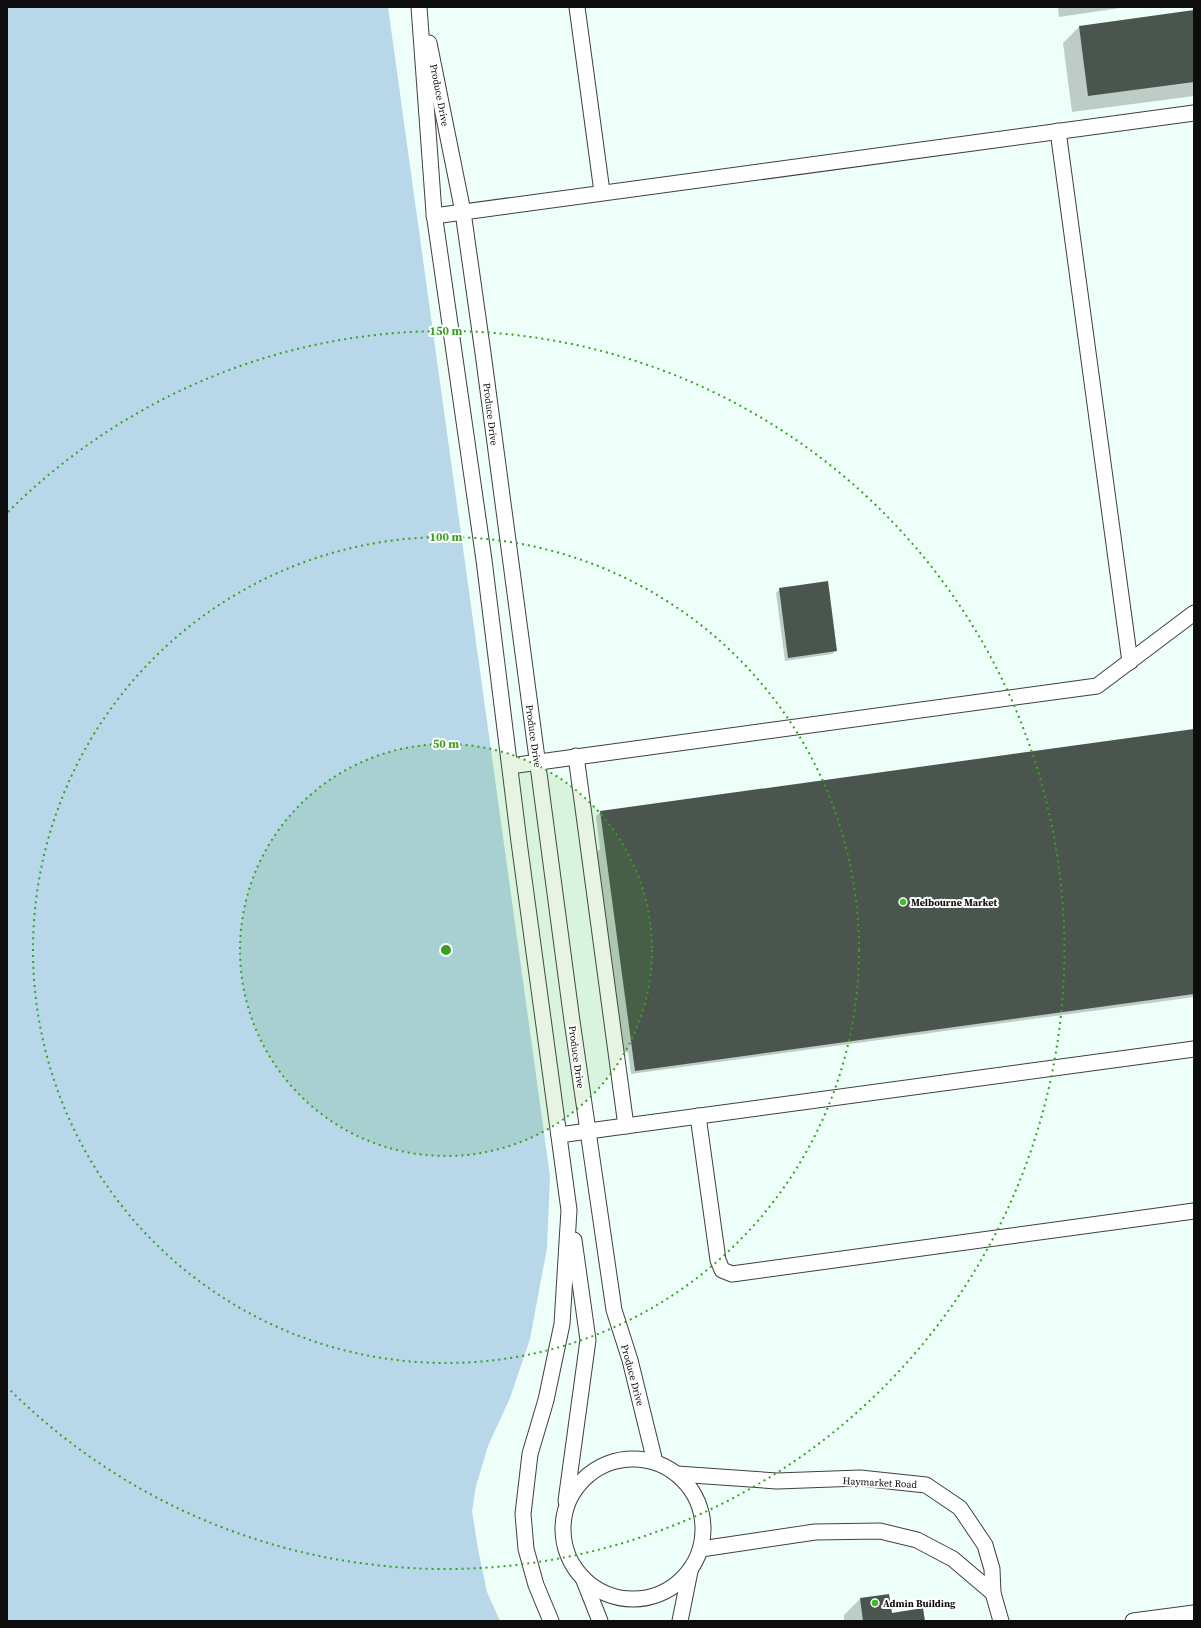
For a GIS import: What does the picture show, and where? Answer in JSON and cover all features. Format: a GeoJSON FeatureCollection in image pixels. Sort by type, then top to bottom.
{"type":"FeatureCollection","features":[{"type":"Feature","properties":{"kind":"lane","name":"Produce Drive"},"geometry":{"type":"LineString","coordinates":[[418,7],[434,216],[484,560],[559,1135],[588,1340],[565,1514]]}},
{"type":"Feature","properties":{"kind":"lane","name":"Produce Drive"},"geometry":{"type":"LineString","coordinates":[[422,7],[463,212],[588,1131],[614,1310],[630,1360],[655,1462]]}},
{"type":"Feature","properties":{"kind":"lane"},"geometry":{"type":"LineString","coordinates":[[577,7],[602,192]]}},
{"type":"Feature","properties":{"kind":"lane"},"geometry":{"type":"LineString","coordinates":[[434,216],[1194,112]]}},
{"type":"Feature","properties":{"kind":"lane"},"geometry":{"type":"LineString","coordinates":[[1058,131],[1130,662]]}},
{"type":"Feature","properties":{"kind":"lane"},"geometry":{"type":"LineString","coordinates":[[510,766],[1097,686],[1194,614]]}},
{"type":"Feature","properties":{"kind":"lane"},"geometry":{"type":"LineString","coordinates":[[576,756],[626,1126]]}},
{"type":"Feature","properties":{"kind":"lane"},"geometry":{"type":"LineString","coordinates":[[559,1135],[1194,1049]]}},
{"type":"Feature","properties":{"kind":"lane"},"geometry":{"type":"LineString","coordinates":[[698,1116],[718,1260],[722,1270],[732,1274],[1194,1211]]}},
{"type":"Feature","properties":{"kind":"lane","name":"Produce Drive"},"geometry":{"type":"LineString","coordinates":[[551,1621],[536,1585],[526,1549],[523,1514],[530,1454],[546,1400],[562,1324],[570,1210]]}},
{"type":"Feature","properties":{"kind":"lane"},"geometry":{"type":"LineString","coordinates":[[600,1621],[583,1578],[570,1560],[563,1537],[565,1514],[573,1493],[589,1475],[609,1463],[632,1459],[655,1462],[677,1474],[691,1488],[700,1507],[704,1528],[701,1549],[690,1571],[680,1621]]}},
{"type":"Feature","properties":{"kind":"lane","name":"Haymarket Road"},"geometry":{"type":"LineString","coordinates":[[677,1474],[777,1481],[860,1478],[926,1484],[960,1508],[985,1545],[992,1568],[993,1593],[1001,1621]]}},
{"type":"Feature","properties":{"kind":"lane"},"geometry":{"type":"LineString","coordinates":[[701,1549],[815,1532],[880,1531],[917,1540],[953,1559],[993,1593]]}},
{"type":"Feature","properties":{"kind":"lane"},"geometry":{"type":"LineString","coordinates":[[583,1578],[603,1592],[626,1599],[650,1597],[672,1588],[690,1571]]}},
{"type":"Feature","properties":{"kind":"lane"},"geometry":{"type":"LineString","coordinates":[[1132,1621],[1194,1612]]}},
{"type":"Feature","properties":{"kind":"shaded area"},"geometry":{"type":"Polygon","coordinates":[[[7,7],[388,7],[550,1176],[547,1248],[530,1339],[510,1398],[488,1446],[476,1486],[472,1511],[487,1592],[500,1621],[7,1621],[7,7]]]}},
{"type":"Feature","properties":{"kind":"building"},"geometry":{"type":"Polygon","coordinates":[[[1194,10],[1194,82],[1088,96],[1079,26],[1194,10]]]}},
{"type":"Feature","properties":{"kind":"building"},"geometry":{"type":"Polygon","coordinates":[[[828,581],[837,651],[788,658],[779,588],[828,581]]]}},
{"type":"Feature","properties":{"kind":"building","name":"Melbourne Market"},"geometry":{"type":"Polygon","coordinates":[[[1194,729],[1194,994],[635,1071],[600,811],[1194,729]]]}},
{"type":"Feature","properties":{"kind":"building","name":"Admin Building"},"geometry":{"type":"Polygon","coordinates":[[[889,1594],[892,1613],[923,1608],[925,1621],[863,1621],[860,1598],[889,1594]]]}},
{"type":"Feature","properties":{"kind":"place","name":"Melbourne Market"},"geometry":{"type":"Point","coordinates":[903,902]}},
{"type":"Feature","properties":{"kind":"place","name":"Admin Building"},"geometry":{"type":"Point","coordinates":[875,1603]}}]}
